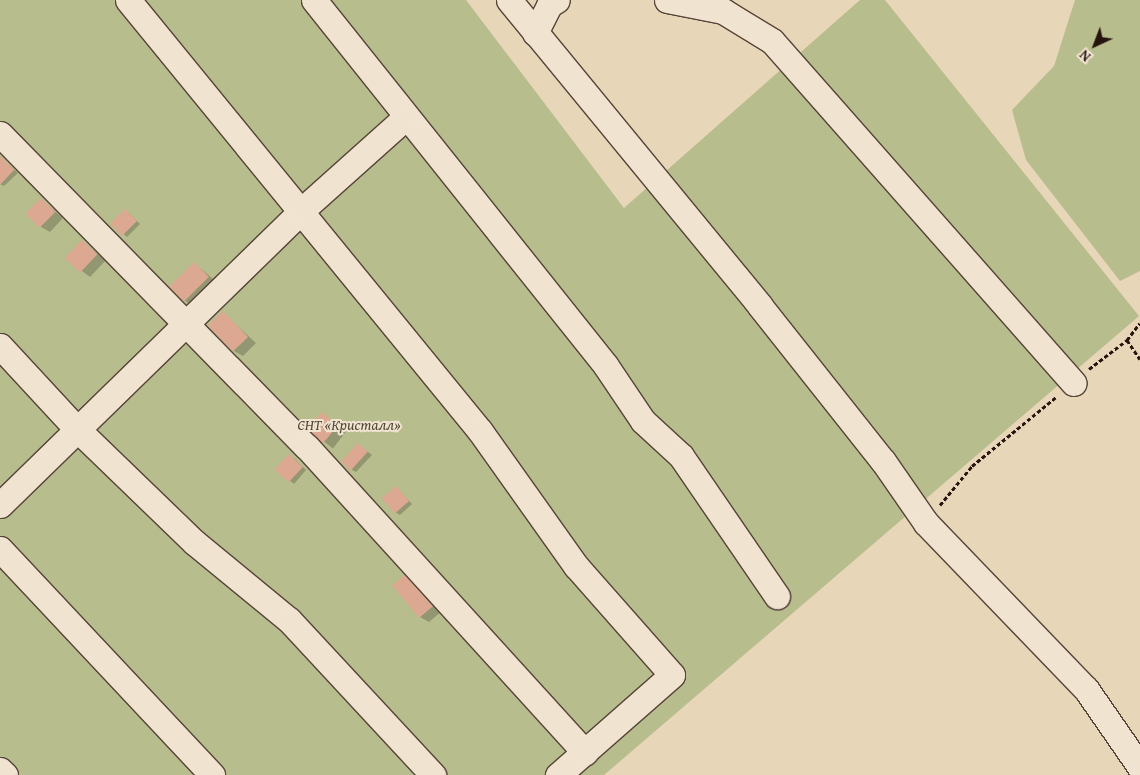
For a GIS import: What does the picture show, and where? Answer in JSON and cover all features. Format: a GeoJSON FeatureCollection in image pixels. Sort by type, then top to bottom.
{"type":"FeatureCollection","features":[{"type":"Feature","properties":{"kind":"street"},"geometry":{"type":"LineString","coordinates":[[128,0],[302,210],[480,431],[576,566],[672,675],[558,775]]}},
{"type":"Feature","properties":{"kind":"street"},"geometry":{"type":"LineString","coordinates":[[314,0],[405,118],[606,366],[643,421],[681,456],[777,596]]}},
{"type":"Feature","properties":{"kind":"street"},"geometry":{"type":"LineString","coordinates":[[509,0],[809,368],[926,523],[1086,690],[1140,767]]}},
{"type":"Feature","properties":{"kind":"street"},"geometry":{"type":"LineString","coordinates":[[536,33],[549,6],[557,0]]}},
{"type":"Feature","properties":{"kind":"street"},"geometry":{"type":"LineString","coordinates":[[667,0],[723,11],[772,41],[1073,383]]}},
{"type":"Feature","properties":{"kind":"street"},"geometry":{"type":"LineString","coordinates":[[0,505],[76,428],[302,210],[405,118]]}},
{"type":"Feature","properties":{"kind":"street"},"geometry":{"type":"LineString","coordinates":[[0,134],[307,447],[585,752]]}},
{"type":"Feature","properties":{"kind":"street"},"geometry":{"type":"LineString","coordinates":[[0,346],[76,428],[194,542],[289,620],[433,775]]}},
{"type":"Feature","properties":{"kind":"street"},"geometry":{"type":"LineString","coordinates":[[0,549],[212,775]]}},
{"type":"Feature","properties":{"kind":"street"},"geometry":{"type":"LineString","coordinates":[[0,770],[5,775]]}},
{"type":"Feature","properties":{"kind":"path"},"geometry":{"type":"LineString","coordinates":[[926,523],[972,466],[1127,340],[1140,322]]}},
{"type":"Feature","properties":{"kind":"path"},"geometry":{"type":"LineString","coordinates":[[1127,340],[1140,360]]}},
{"type":"Feature","properties":{"kind":"green space","name":"СНТ «Кристалл»"},"geometry":{"type":"Polygon","coordinates":[[[0,0],[466,0],[624,208],[860,0],[885,0],[1139,316],[604,775],[0,775],[0,0]]]}},
{"type":"Feature","properties":{"kind":"green space"},"geometry":{"type":"Polygon","coordinates":[[[1075,0],[1140,0],[1140,271],[1120,281],[1026,160],[1012,110],[1054,66],[1075,0]]]}},
{"type":"Feature","properties":{"kind":"building"},"geometry":{"type":"Polygon","coordinates":[[[0,156],[14,170],[0,185],[0,156]]]}},
{"type":"Feature","properties":{"kind":"building"},"geometry":{"type":"Polygon","coordinates":[[[41,198],[55,212],[40,228],[25,214],[41,198]]]}},
{"type":"Feature","properties":{"kind":"building"},"geometry":{"type":"Polygon","coordinates":[[[125,209],[137,221],[122,236],[110,224],[125,209]]]}},
{"type":"Feature","properties":{"kind":"building"},"geometry":{"type":"Polygon","coordinates":[[[82,240],[97,254],[80,273],[65,258],[82,240]]]}},
{"type":"Feature","properties":{"kind":"building"},"geometry":{"type":"Polygon","coordinates":[[[194,262],[209,277],[184,302],[169,287],[194,262]]]}},
{"type":"Feature","properties":{"kind":"building"},"geometry":{"type":"Polygon","coordinates":[[[223,311],[248,337],[233,351],[208,326],[223,311]]]}},
{"type":"Feature","properties":{"kind":"building"},"geometry":{"type":"Polygon","coordinates":[[[322,412],[338,426],[323,443],[307,429],[322,412]]]}},
{"type":"Feature","properties":{"kind":"building"},"geometry":{"type":"Polygon","coordinates":[[[358,443],[368,452],[351,470],[341,462],[358,443]]]}},
{"type":"Feature","properties":{"kind":"building"},"geometry":{"type":"Polygon","coordinates":[[[289,454],[303,467],[289,482],[275,469],[289,454]]]}},
{"type":"Feature","properties":{"kind":"building"},"geometry":{"type":"Polygon","coordinates":[[[396,486],[409,501],[395,514],[382,498],[396,486]]]}},
{"type":"Feature","properties":{"kind":"building"},"geometry":{"type":"Polygon","coordinates":[[[406,574],[433,606],[419,618],[392,586],[406,574]]]}}]}
